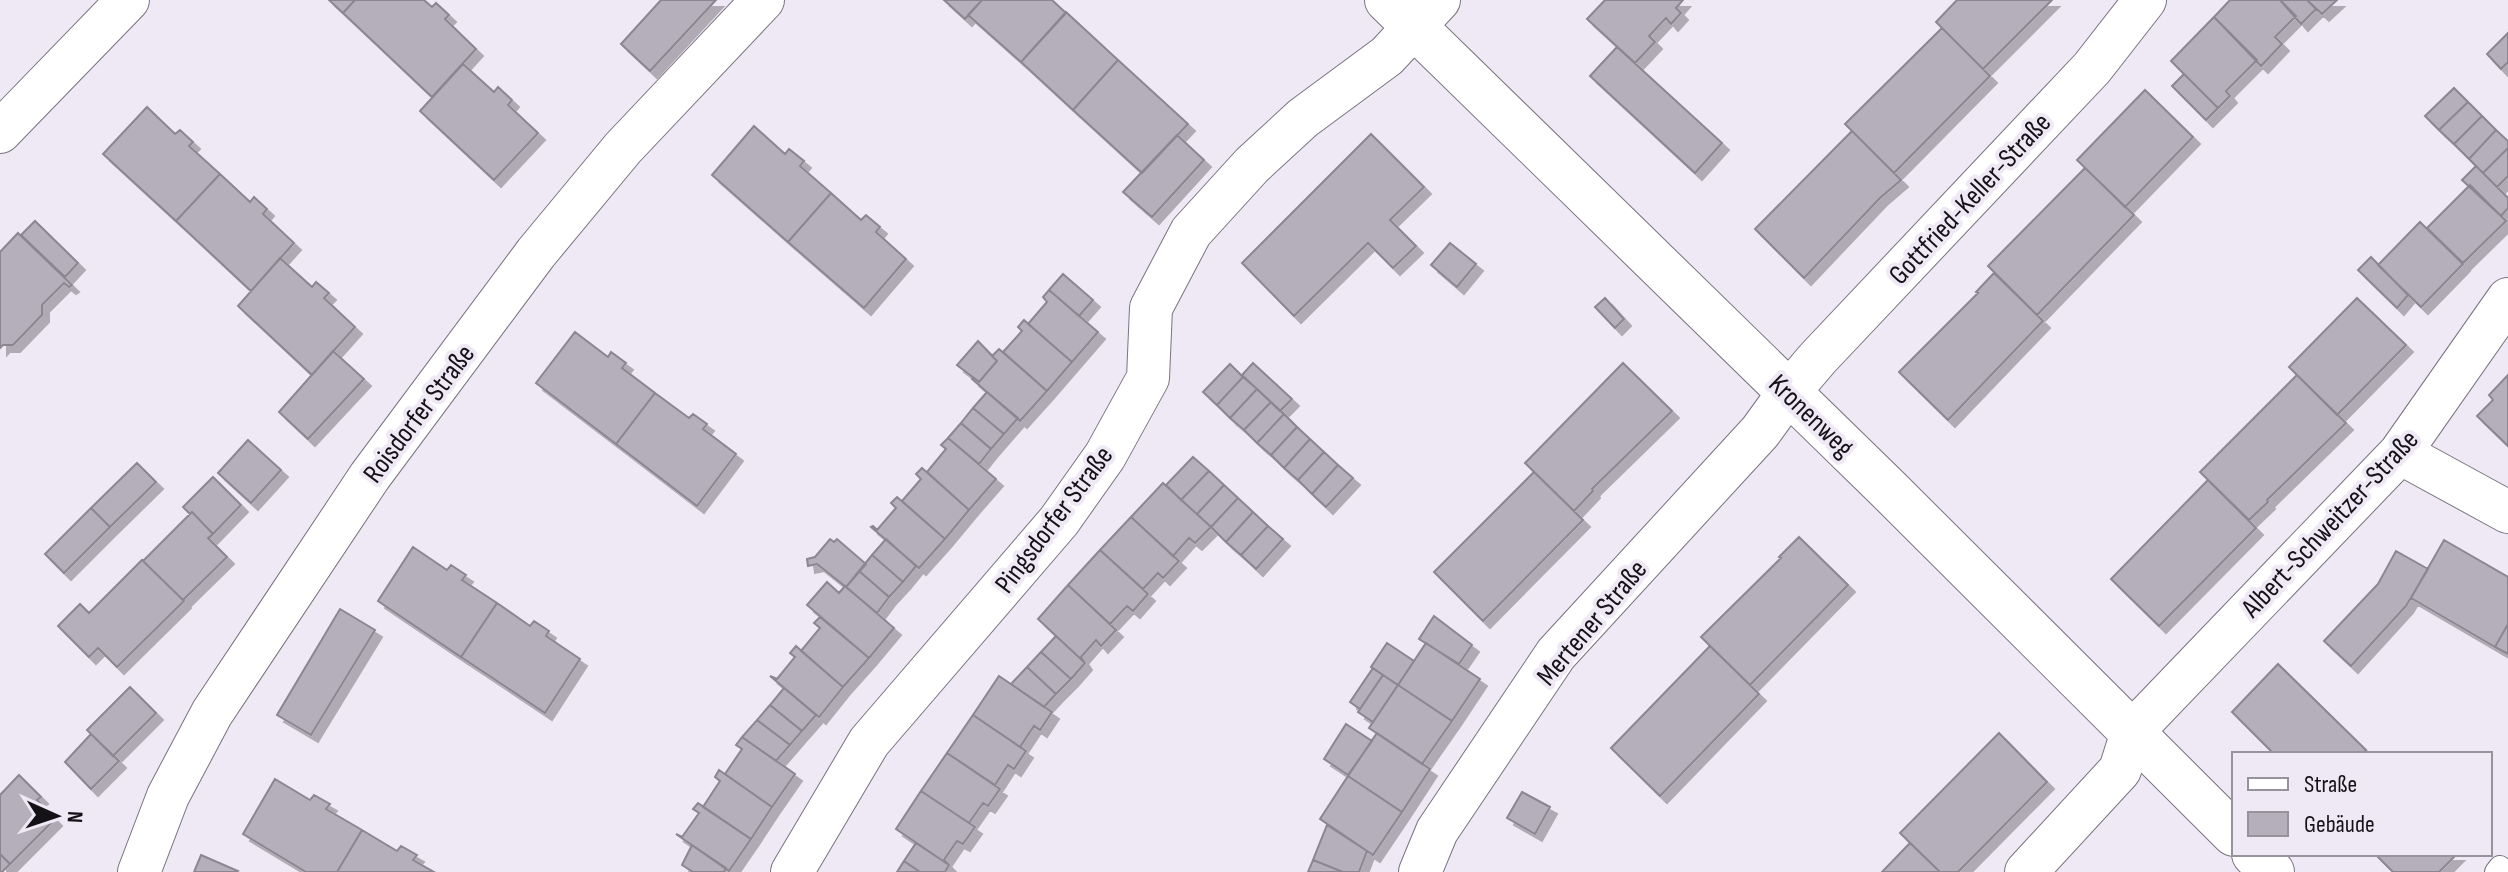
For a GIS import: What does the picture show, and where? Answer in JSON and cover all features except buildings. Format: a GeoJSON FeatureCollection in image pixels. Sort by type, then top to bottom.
{"type":"FeatureCollection","features":[{"type":"Feature","properties":{"kind":"street"},"geometry":{"type":"LineString","coordinates":[[0,132],[128,0]]}},
{"type":"Feature","properties":{"kind":"street","name":"Roisdorfer Straße"},"geometry":{"type":"LineString","coordinates":[[139,872],[168,796],[212,713],[370,476],[536,253],[623,148],[763,0]]}},
{"type":"Feature","properties":{"kind":"street","name":"Gottfried-Keller-Straße"},"geometry":{"type":"LineString","coordinates":[[1789,392],[2092,68],[2145,0]]}},
{"type":"Feature","properties":{"kind":"street","name":"Kronenweg"},"geometry":{"type":"LineString","coordinates":[[1414,9],[1789,392],[2232,832]]}},
{"type":"Feature","properties":{"kind":"street","name":"Pingsdorfer Straße"},"geometry":{"type":"LineString","coordinates":[[792,872],[869,742],[1059,521],[1105,456],[1148,378],[1151,308],[1191,232],[1262,156],[1303,118],[1387,56],[1414,9]]}},
{"type":"Feature","properties":{"kind":"street","name":"Albert-Schweitzer-Straße"},"geometry":{"type":"LineString","coordinates":[[2132,732],[2400,453],[2508,299]]}},
{"type":"Feature","properties":{"kind":"street","name":"Mertener Straße"},"geometry":{"type":"LineString","coordinates":[[1420,872],[1437,831],[1556,654],[1760,432],[1789,392]]}},
{"type":"Feature","properties":{"kind":"street"},"geometry":{"type":"LineString","coordinates":[[2400,453],[2508,512]]}},
{"type":"Feature","properties":{"kind":"street"},"geometry":{"type":"LineString","coordinates":[[2026,872],[2120,770],[2132,732]]}},
{"type":"Feature","properties":{"kind":"street"},"geometry":{"type":"LineString","coordinates":[[2256,856],[2272,872]]}},
{"type":"Feature","properties":{"kind":"lane"},"geometry":{"type":"LineString","coordinates":[[2496,872],[2500,867],[2505,872]]}}]}
